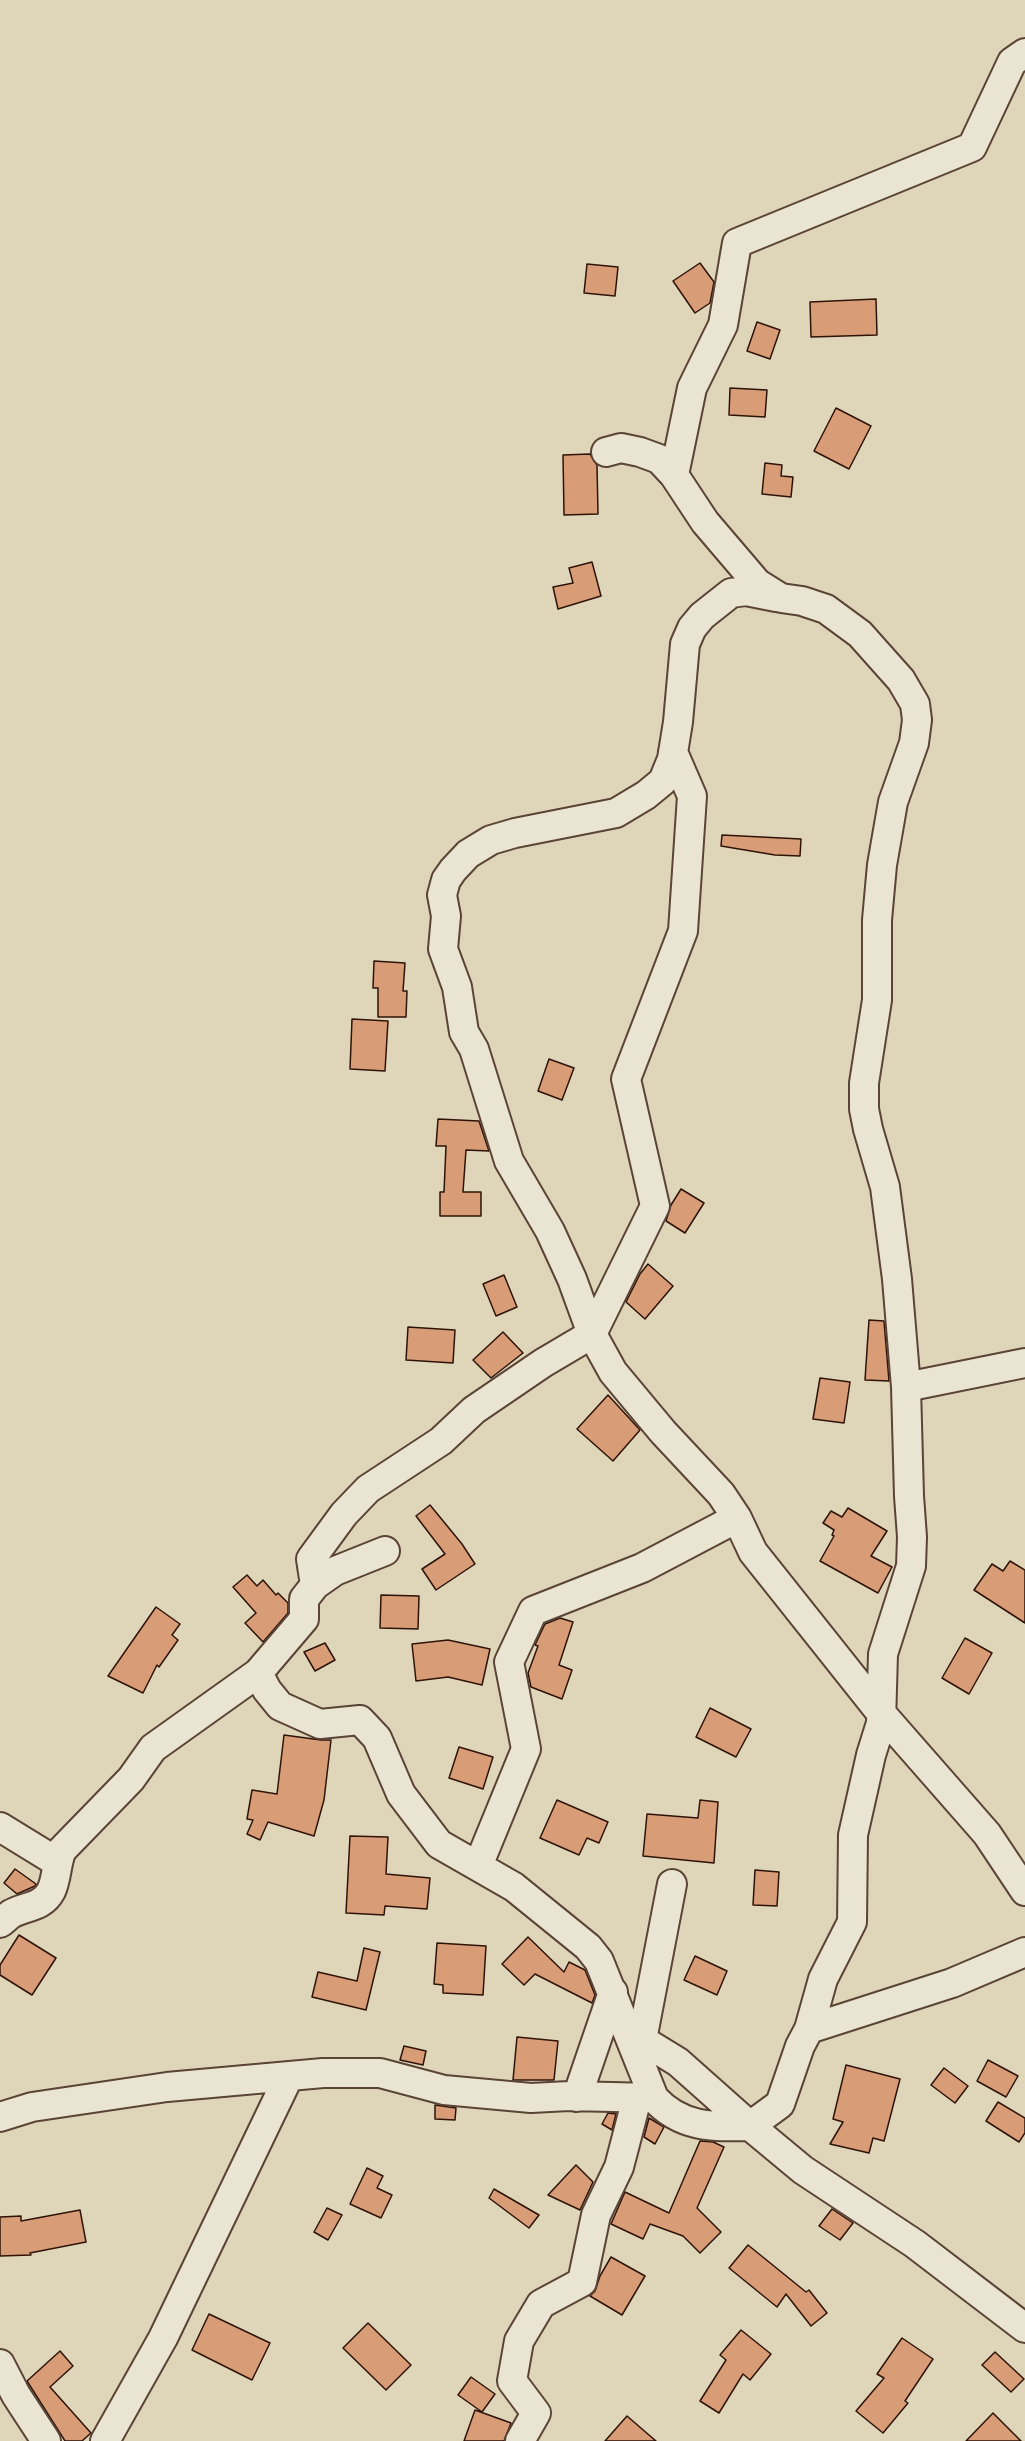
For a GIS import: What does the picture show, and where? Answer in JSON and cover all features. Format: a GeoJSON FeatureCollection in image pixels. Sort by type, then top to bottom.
{"type":"FeatureCollection","features":[{"type":"Feature","properties":{"kind":"street"},"geometry":{"type":"LineString","coordinates":[[675,475],[692,388],[723,325],[737,243],[972,147],[1012,62],[1025,53]]}},
{"type":"Feature","properties":{"kind":"street"},"geometry":{"type":"LineString","coordinates":[[606,452],[621,448],[659,459],[675,475],[705,522],[742,568],[757,583],[781,598]]}},
{"type":"Feature","properties":{"kind":"street"},"geometry":{"type":"LineString","coordinates":[[0,2117],[32,2107],[167,2087],[323,2073],[380,2073],[444,2091],[531,2098],[646,2098],[665,2111],[711,2127],[750,2126],[780,2104],[800,2046],[809,2030],[823,1979],[852,1922],[853,1835],[882,1713],[884,1654],[911,1566],[912,1537],[906,1387],[897,1280],[885,1187],[864,1109],[864,1083],[877,1000],[877,920],[882,865],[893,802],[914,743],[917,720],[915,704],[901,680],[860,634],[838,615],[802,601],[746,591],[731,593],[720,600],[692,628],[685,644],[673,752],[663,781],[616,813],[515,833],[490,840],[468,854],[446,880],[442,895],[446,916],[443,949],[457,987],[464,1032],[474,1049],[509,1161],[549,1231],[572,1279],[592,1334],[614,1372],[663,1432],[721,1494],[737,1518],[753,1551],[882,1713],[987,1834],[1025,1890]]}},
{"type":"Feature","properties":{"kind":"street"},"geometry":{"type":"LineString","coordinates":[[315,1585],[311,1559],[344,1514],[368,1489],[441,1441],[474,1410],[535,1368],[592,1334],[654,1206],[626,1079],[683,931],[692,796],[673,752]]}},
{"type":"Feature","properties":{"kind":"street"},"geometry":{"type":"LineString","coordinates":[[906,1387],[1025,1363]]}},
{"type":"Feature","properties":{"kind":"street"},"geometry":{"type":"LineString","coordinates":[[478,1866],[526,1749],[510,1662],[533,1611],[642,1568],[737,1518]]}},
{"type":"Feature","properties":{"kind":"street"},"geometry":{"type":"LineString","coordinates":[[0,1923],[13,1913],[28,1910],[41,1903],[51,1891],[62,1850],[131,1779],[153,1748],[258,1673],[304,1619],[304,1599],[315,1585],[335,1571],[385,1551]]}},
{"type":"Feature","properties":{"kind":"street"},"geometry":{"type":"LineString","coordinates":[[258,1673],[267,1690],[280,1706],[320,1724],[360,1719],[377,1738],[401,1794],[440,1844],[514,1887],[588,1947],[599,1961],[635,2036],[646,2098],[619,2167],[596,2215],[582,2282],[541,2304],[519,2341],[513,2380],[536,2413],[520,2441]]}},
{"type":"Feature","properties":{"kind":"street"},"geometry":{"type":"LineString","coordinates":[[0,1827],[57,1862]]}},
{"type":"Feature","properties":{"kind":"street"},"geometry":{"type":"LineString","coordinates":[[635,2036],[672,1884]]}},
{"type":"Feature","properties":{"kind":"street"},"geometry":{"type":"LineString","coordinates":[[809,2030],[952,1983],[1025,1952]]}},
{"type":"Feature","properties":{"kind":"street"},"geometry":{"type":"LineString","coordinates":[[577,2097],[613,1992]]}},
{"type":"Feature","properties":{"kind":"street"},"geometry":{"type":"LineString","coordinates":[[635,2036],[678,2062],[803,2170],[915,2244],[1025,2328]]}},
{"type":"Feature","properties":{"kind":"street"},"geometry":{"type":"LineString","coordinates":[[105,2441],[163,2338],[289,2076]]}},
{"type":"Feature","properties":{"kind":"street"},"geometry":{"type":"LineString","coordinates":[[0,2364],[16,2395],[46,2441]]}},
{"type":"Feature","properties":{"kind":"building"},"geometry":{"type":"Polygon","coordinates":[[[700,263],[714,282],[710,303],[695,313],[673,281],[700,263]]]}},
{"type":"Feature","properties":{"kind":"building"},"geometry":{"type":"Polygon","coordinates":[[[587,264],[618,267],[615,296],[584,293],[587,264]]]}},
{"type":"Feature","properties":{"kind":"building"},"geometry":{"type":"Polygon","coordinates":[[[876,299],[877,335],[811,337],[810,302],[876,299]]]}},
{"type":"Feature","properties":{"kind":"building"},"geometry":{"type":"Polygon","coordinates":[[[757,322],[780,330],[770,359],[747,351],[757,322]]]}},
{"type":"Feature","properties":{"kind":"building"},"geometry":{"type":"Polygon","coordinates":[[[730,388],[767,390],[765,417],[729,415],[730,388]]]}},
{"type":"Feature","properties":{"kind":"building"},"geometry":{"type":"Polygon","coordinates":[[[836,408],[871,426],[849,469],[814,451],[836,408]]]}},
{"type":"Feature","properties":{"kind":"building"},"geometry":{"type":"Polygon","coordinates":[[[590,454],[597,465],[598,514],[564,515],[563,455],[590,454]]]}},
{"type":"Feature","properties":{"kind":"building"},"geometry":{"type":"Polygon","coordinates":[[[765,463],[782,465],[781,476],[793,477],[791,497],[762,494],[765,463]]]}},
{"type":"Feature","properties":{"kind":"building"},"geometry":{"type":"Polygon","coordinates":[[[592,562],[601,596],[558,609],[553,587],[573,583],[569,568],[592,562]]]}},
{"type":"Feature","properties":{"kind":"building"},"geometry":{"type":"Polygon","coordinates":[[[722,835],[801,839],[800,856],[775,855],[721,846],[722,835]]]}},
{"type":"Feature","properties":{"kind":"building"},"geometry":{"type":"Polygon","coordinates":[[[374,961],[405,963],[403,991],[407,991],[406,1017],[378,1017],[378,988],[373,988],[374,961]]]}},
{"type":"Feature","properties":{"kind":"building"},"geometry":{"type":"Polygon","coordinates":[[[352,1019],[388,1021],[385,1071],[350,1069],[352,1019]]]}},
{"type":"Feature","properties":{"kind":"building"},"geometry":{"type":"Polygon","coordinates":[[[549,1059],[574,1068],[562,1100],[538,1091],[549,1059]]]}},
{"type":"Feature","properties":{"kind":"building"},"geometry":{"type":"Polygon","coordinates":[[[438,1119],[479,1121],[489,1151],[466,1150],[463,1192],[481,1192],[481,1216],[440,1216],[440,1192],[444,1192],[446,1146],[436,1146],[438,1119]]]}},
{"type":"Feature","properties":{"kind":"building"},"geometry":{"type":"Polygon","coordinates":[[[681,1189],[704,1203],[685,1233],[666,1221],[671,1205],[681,1189]]]}},
{"type":"Feature","properties":{"kind":"building"},"geometry":{"type":"Polygon","coordinates":[[[648,1264],[673,1286],[645,1319],[626,1302],[640,1274],[648,1264]]]}},
{"type":"Feature","properties":{"kind":"building"},"geometry":{"type":"Polygon","coordinates":[[[504,1275],[517,1307],[496,1316],[483,1284],[504,1275]]]}},
{"type":"Feature","properties":{"kind":"building"},"geometry":{"type":"Polygon","coordinates":[[[869,1320],[884,1321],[889,1381],[865,1380],[869,1320]]]}},
{"type":"Feature","properties":{"kind":"building"},"geometry":{"type":"Polygon","coordinates":[[[408,1327],[455,1330],[453,1363],[406,1360],[408,1327]]]}},
{"type":"Feature","properties":{"kind":"building"},"geometry":{"type":"Polygon","coordinates":[[[503,1332],[523,1353],[491,1378],[473,1360],[503,1332]]]}},
{"type":"Feature","properties":{"kind":"building"},"geometry":{"type":"Polygon","coordinates":[[[820,1378],[850,1382],[844,1423],[813,1419],[820,1378]]]}},
{"type":"Feature","properties":{"kind":"building"},"geometry":{"type":"Polygon","coordinates":[[[608,1395],[640,1430],[613,1461],[577,1429],[608,1395]]]}},
{"type":"Feature","properties":{"kind":"building"},"geometry":{"type":"Polygon","coordinates":[[[430,1505],[475,1564],[436,1590],[422,1569],[445,1554],[416,1516],[430,1505]]]}},
{"type":"Feature","properties":{"kind":"building"},"geometry":{"type":"Polygon","coordinates":[[[848,1508],[887,1531],[871,1556],[892,1567],[878,1593],[820,1561],[834,1536],[832,1535],[834,1530],[823,1523],[831,1511],[842,1517],[848,1508]]]}},
{"type":"Feature","properties":{"kind":"building"},"geometry":{"type":"Polygon","coordinates":[[[1010,1561],[1025,1570],[1025,1623],[974,1590],[992,1564],[1003,1571],[1010,1561]]]}},
{"type":"Feature","properties":{"kind":"building"},"geometry":{"type":"Polygon","coordinates":[[[247,1575],[257,1586],[263,1580],[276,1595],[278,1593],[288,1603],[288,1613],[263,1642],[245,1623],[256,1613],[233,1587],[247,1575]]]}},
{"type":"Feature","properties":{"kind":"building"},"geometry":{"type":"Polygon","coordinates":[[[381,1595],[419,1596],[418,1629],[380,1628],[381,1595]]]}},
{"type":"Feature","properties":{"kind":"building"},"geometry":{"type":"Polygon","coordinates":[[[156,1607],[180,1624],[172,1635],[178,1640],[159,1667],[157,1665],[143,1693],[108,1676],[156,1607]]]}},
{"type":"Feature","properties":{"kind":"building"},"geometry":{"type":"Polygon","coordinates":[[[560,1618],[573,1622],[559,1665],[572,1670],[562,1699],[531,1687],[528,1673],[538,1646],[535,1645],[545,1624],[560,1618]]]}},
{"type":"Feature","properties":{"kind":"building"},"geometry":{"type":"Polygon","coordinates":[[[965,1638],[992,1653],[969,1694],[942,1678],[965,1638]]]}},
{"type":"Feature","properties":{"kind":"building"},"geometry":{"type":"Polygon","coordinates":[[[448,1640],[490,1649],[482,1685],[448,1677],[416,1681],[412,1644],[448,1640]]]}},
{"type":"Feature","properties":{"kind":"building"},"geometry":{"type":"Polygon","coordinates":[[[325,1643],[335,1660],[315,1671],[304,1652],[325,1643]]]}},
{"type":"Feature","properties":{"kind":"building"},"geometry":{"type":"Polygon","coordinates":[[[710,1708],[751,1729],[736,1757],[696,1737],[710,1708]]]}},
{"type":"Feature","properties":{"kind":"building"},"geometry":{"type":"Polygon","coordinates":[[[284,1735],[331,1740],[324,1800],[314,1836],[268,1822],[260,1840],[247,1834],[253,1820],[247,1819],[252,1790],[277,1794],[284,1735]]]}},
{"type":"Feature","properties":{"kind":"building"},"geometry":{"type":"Polygon","coordinates":[[[459,1747],[493,1757],[483,1789],[449,1778],[459,1747]]]}},
{"type":"Feature","properties":{"kind":"building"},"geometry":{"type":"Polygon","coordinates":[[[557,1800],[608,1822],[599,1843],[587,1838],[579,1855],[540,1838],[557,1800]]]}},
{"type":"Feature","properties":{"kind":"building"},"geometry":{"type":"Polygon","coordinates":[[[700,1800],[718,1802],[714,1863],[643,1856],[647,1814],[698,1818],[700,1800]]]}},
{"type":"Feature","properties":{"kind":"building"},"geometry":{"type":"Polygon","coordinates":[[[350,1836],[388,1837],[386,1874],[430,1878],[427,1909],[385,1906],[384,1915],[346,1913],[350,1836]]]}},
{"type":"Feature","properties":{"kind":"building"},"geometry":{"type":"Polygon","coordinates":[[[15,1869],[36,1884],[35,1886],[17,1894],[4,1883],[15,1869]]]}},
{"type":"Feature","properties":{"kind":"building"},"geometry":{"type":"Polygon","coordinates":[[[755,1870],[779,1872],[777,1906],[753,1905],[755,1870]]]}},
{"type":"Feature","properties":{"kind":"building"},"geometry":{"type":"Polygon","coordinates":[[[19,1935],[56,1958],[32,1995],[0,1975],[0,1965],[19,1935]]]}},
{"type":"Feature","properties":{"kind":"building"},"geometry":{"type":"Polygon","coordinates":[[[528,1937],[564,1972],[569,1962],[585,1970],[595,1995],[592,2003],[535,1974],[524,1985],[502,1964],[528,1937]]]}},
{"type":"Feature","properties":{"kind":"building"},"geometry":{"type":"Polygon","coordinates":[[[437,1943],[486,1946],[483,1995],[443,1993],[443,1985],[434,1984],[437,1943]]]}},
{"type":"Feature","properties":{"kind":"building"},"geometry":{"type":"Polygon","coordinates":[[[364,1948],[380,1952],[366,2010],[312,1997],[318,1972],[357,1981],[364,1948]]]}},
{"type":"Feature","properties":{"kind":"building"},"geometry":{"type":"Polygon","coordinates":[[[695,1956],[727,1971],[717,1995],[684,1980],[695,1956]]]}},
{"type":"Feature","properties":{"kind":"building"},"geometry":{"type":"Polygon","coordinates":[[[517,2037],[558,2041],[554,2080],[513,2080],[517,2037]]]}},
{"type":"Feature","properties":{"kind":"building"},"geometry":{"type":"Polygon","coordinates":[[[404,2046],[426,2051],[423,2065],[400,2060],[404,2046]]]}},
{"type":"Feature","properties":{"kind":"building"},"geometry":{"type":"Polygon","coordinates":[[[988,2060],[1018,2076],[1006,2097],[977,2081],[988,2060]]]}},
{"type":"Feature","properties":{"kind":"building"},"geometry":{"type":"Polygon","coordinates":[[[846,2065],[900,2079],[884,2141],[873,2138],[869,2153],[830,2144],[843,2122],[833,2119],[846,2065]]]}},
{"type":"Feature","properties":{"kind":"building"},"geometry":{"type":"Polygon","coordinates":[[[944,2068],[968,2086],[955,2103],[931,2085],[944,2068]]]}},
{"type":"Feature","properties":{"kind":"building"},"geometry":{"type":"Polygon","coordinates":[[[998,2102],[1025,2118],[1025,2133],[1019,2142],[986,2121],[998,2102]]]}},
{"type":"Feature","properties":{"kind":"building"},"geometry":{"type":"Polygon","coordinates":[[[435,2105],[456,2108],[455,2120],[435,2119],[435,2105]]]}},
{"type":"Feature","properties":{"kind":"building"},"geometry":{"type":"Polygon","coordinates":[[[608,2113],[616,2114],[612,2130],[602,2124],[608,2113]]]}},
{"type":"Feature","properties":{"kind":"building"},"geometry":{"type":"Polygon","coordinates":[[[649,2118],[664,2127],[655,2144],[644,2137],[649,2118]]]}},
{"type":"Feature","properties":{"kind":"building"},"geometry":{"type":"Polygon","coordinates":[[[700,2141],[713,2142],[724,2147],[697,2208],[721,2232],[700,2253],[683,2236],[650,2224],[643,2239],[611,2224],[625,2192],[669,2213],[700,2141]]]}},
{"type":"Feature","properties":{"kind":"building"},"geometry":{"type":"Polygon","coordinates":[[[576,2165],[593,2182],[580,2210],[548,2195],[576,2165]]]}},
{"type":"Feature","properties":{"kind":"building"},"geometry":{"type":"Polygon","coordinates":[[[367,2168],[383,2176],[377,2188],[392,2195],[381,2218],[350,2204],[367,2168]]]}},
{"type":"Feature","properties":{"kind":"building"},"geometry":{"type":"Polygon","coordinates":[[[494,2189],[539,2215],[529,2228],[489,2198],[494,2189]]]}},
{"type":"Feature","properties":{"kind":"building"},"geometry":{"type":"Polygon","coordinates":[[[327,2208],[342,2215],[328,2240],[314,2232],[327,2208]]]}},
{"type":"Feature","properties":{"kind":"building"},"geometry":{"type":"Polygon","coordinates":[[[832,2209],[853,2223],[840,2240],[819,2226],[832,2209]]]}},
{"type":"Feature","properties":{"kind":"building"},"geometry":{"type":"Polygon","coordinates":[[[80,2210],[86,2242],[30,2253],[31,2255],[0,2256],[0,2217],[21,2216],[21,2221],[80,2210]]]}},
{"type":"Feature","properties":{"kind":"building"},"geometry":{"type":"Polygon","coordinates":[[[748,2245],[806,2292],[809,2290],[827,2313],[811,2326],[786,2294],[777,2307],[729,2268],[748,2245]]]}},
{"type":"Feature","properties":{"kind":"building"},"geometry":{"type":"Polygon","coordinates":[[[611,2257],[645,2276],[622,2315],[590,2296],[595,2291],[600,2276],[611,2257]]]}},
{"type":"Feature","properties":{"kind":"building"},"geometry":{"type":"Polygon","coordinates":[[[209,2314],[270,2343],[252,2380],[192,2350],[209,2314]]]}},
{"type":"Feature","properties":{"kind":"building"},"geometry":{"type":"Polygon","coordinates":[[[368,2323],[411,2365],[386,2390],[343,2348],[368,2323]]]}},
{"type":"Feature","properties":{"kind":"building"},"geometry":{"type":"Polygon","coordinates":[[[741,2330],[771,2354],[750,2380],[743,2374],[719,2413],[700,2401],[726,2360],[720,2355],[741,2330]]]}},
{"type":"Feature","properties":{"kind":"building"},"geometry":{"type":"Polygon","coordinates":[[[902,2338],[933,2359],[905,2401],[908,2403],[883,2433],[856,2411],[884,2378],[877,2374],[902,2338]]]}},
{"type":"Feature","properties":{"kind":"building"},"geometry":{"type":"Polygon","coordinates":[[[60,2351],[73,2366],[50,2387],[91,2433],[82,2441],[65,2441],[27,2381],[60,2351]]]}},
{"type":"Feature","properties":{"kind":"building"},"geometry":{"type":"Polygon","coordinates":[[[995,2352],[1024,2379],[1011,2392],[982,2365],[995,2352]]]}},
{"type":"Feature","properties":{"kind":"building"},"geometry":{"type":"Polygon","coordinates":[[[471,2377],[495,2394],[482,2412],[458,2395],[471,2377]]]}},
{"type":"Feature","properties":{"kind":"building"},"geometry":{"type":"Polygon","coordinates":[[[475,2410],[511,2423],[504,2441],[464,2441],[475,2410]]]}},
{"type":"Feature","properties":{"kind":"building"},"geometry":{"type":"Polygon","coordinates":[[[993,2413],[1021,2441],[966,2441],[993,2413]]]}},
{"type":"Feature","properties":{"kind":"building"},"geometry":{"type":"Polygon","coordinates":[[[627,2416],[656,2441],[605,2441],[627,2416]]]}}]}
